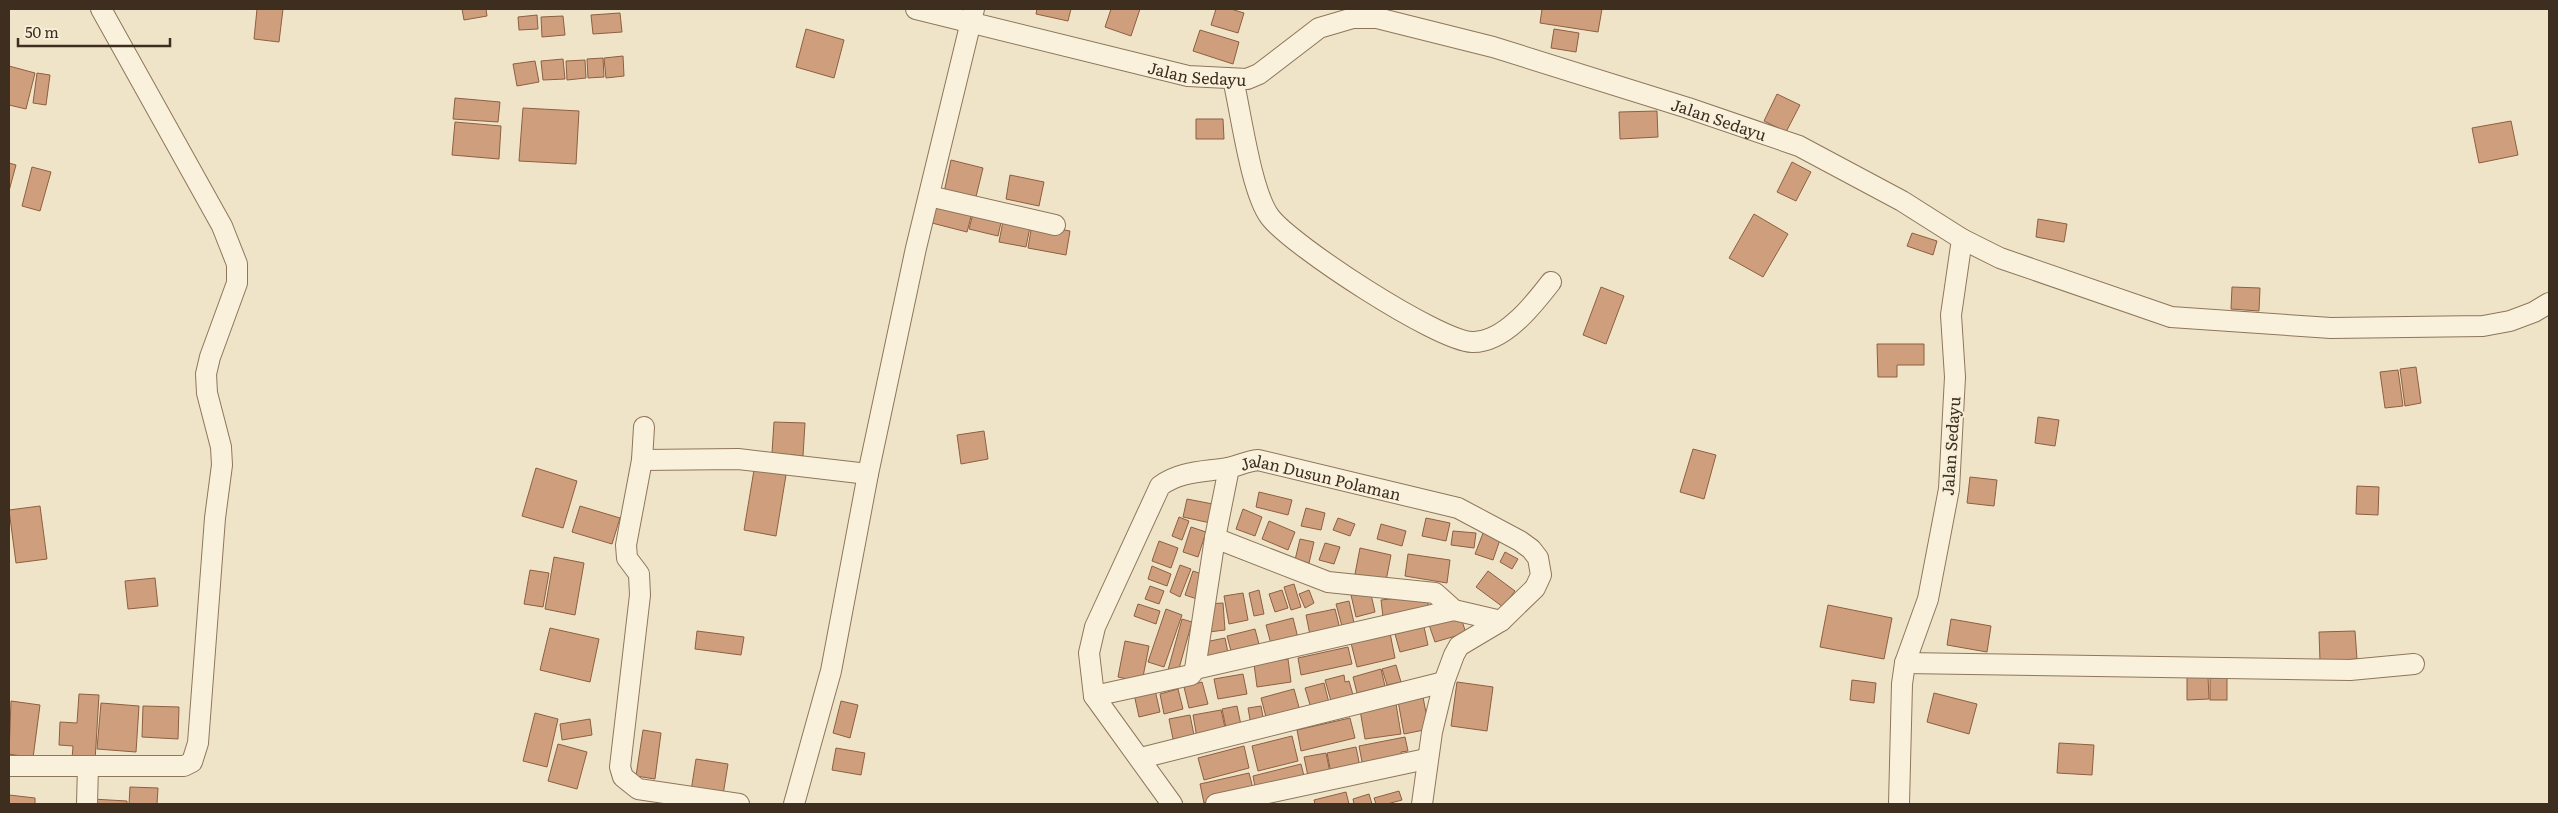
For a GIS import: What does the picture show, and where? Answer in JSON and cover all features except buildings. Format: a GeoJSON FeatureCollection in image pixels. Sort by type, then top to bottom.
{"type":"FeatureCollection","features":[{"type":"Feature","properties":{"kind":"street"},"geometry":{"type":"LineString","coordinates":[[9,766],[184,766],[192,762],[198,743],[215,518],[222,465],[221,447],[207,393],[206,374],[210,357],[237,283],[237,264],[222,226],[101,9]]}},
{"type":"Feature","properties":{"kind":"street","name":"Jalan Sedayu"},"geometry":{"type":"LineString","coordinates":[[916,9],[973,16],[1188,76],[1233,79],[1247,79],[1259,74],[1319,28],[1353,18],[1377,18],[1493,47],[1688,108],[1799,146],[1902,201],[1962,239],[1951,315],[1955,377],[1949,489],[1928,599],[1905,663],[1902,684],[1899,804]]}},
{"type":"Feature","properties":{"kind":"street"},"geometry":{"type":"LineString","coordinates":[[794,804],[831,671],[868,474],[929,196],[973,16]]}},
{"type":"Feature","properties":{"kind":"street"},"geometry":{"type":"LineString","coordinates":[[1233,79],[1257,190],[1270,217],[1294,242],[1344,276],[1449,336],[1473,342],[1498,335],[1528,312],[1551,282]]}},
{"type":"Feature","properties":{"kind":"street"},"geometry":{"type":"LineString","coordinates":[[929,196],[1055,225]]}},
{"type":"Feature","properties":{"kind":"street"},"geometry":{"type":"LineString","coordinates":[[1962,239],[2000,258],[2171,317],[2331,328],[2484,326],[2510,322],[2534,312],[2549,303]]}},
{"type":"Feature","properties":{"kind":"street"},"geometry":{"type":"LineString","coordinates":[[644,427],[642,460],[626,545],[627,558],[638,574],[640,595],[620,767],[622,777],[638,789],[739,804]]}},
{"type":"Feature","properties":{"kind":"street"},"geometry":{"type":"LineString","coordinates":[[642,460],[738,459],[868,474]]}},
{"type":"Feature","properties":{"kind":"street","name":"Jalan Dusun Polaman"},"geometry":{"type":"LineString","coordinates":[[1094,696],[1089,653],[1095,627],[1160,486],[1170,478],[1183,474],[1229,468],[1250,461],[1264,460],[1458,508],[1520,541],[1531,549],[1538,558],[1541,575],[1535,588],[1501,621],[1459,646],[1444,682],[1426,759],[1422,804]]}},
{"type":"Feature","properties":{"kind":"street"},"geometry":{"type":"LineString","coordinates":[[1172,804],[1141,758],[1094,696],[1191,675],[1195,669],[1215,538],[1229,468]]}},
{"type":"Feature","properties":{"kind":"street"},"geometry":{"type":"LineString","coordinates":[[1215,538],[1328,582],[1436,593],[1454,610]]}},
{"type":"Feature","properties":{"kind":"street"},"geometry":{"type":"LineString","coordinates":[[1195,669],[1454,610],[1501,621]]}},
{"type":"Feature","properties":{"kind":"street"},"geometry":{"type":"LineString","coordinates":[[1905,663],[2350,670],[2414,664]]}},
{"type":"Feature","properties":{"kind":"street"},"geometry":{"type":"LineString","coordinates":[[1141,758],[1444,682]]}},
{"type":"Feature","properties":{"kind":"street"},"geometry":{"type":"LineString","coordinates":[[1216,804],[1426,759]]}},
{"type":"Feature","properties":{"kind":"street"},"geometry":{"type":"LineString","coordinates":[[87,804],[88,766]]}}]}
